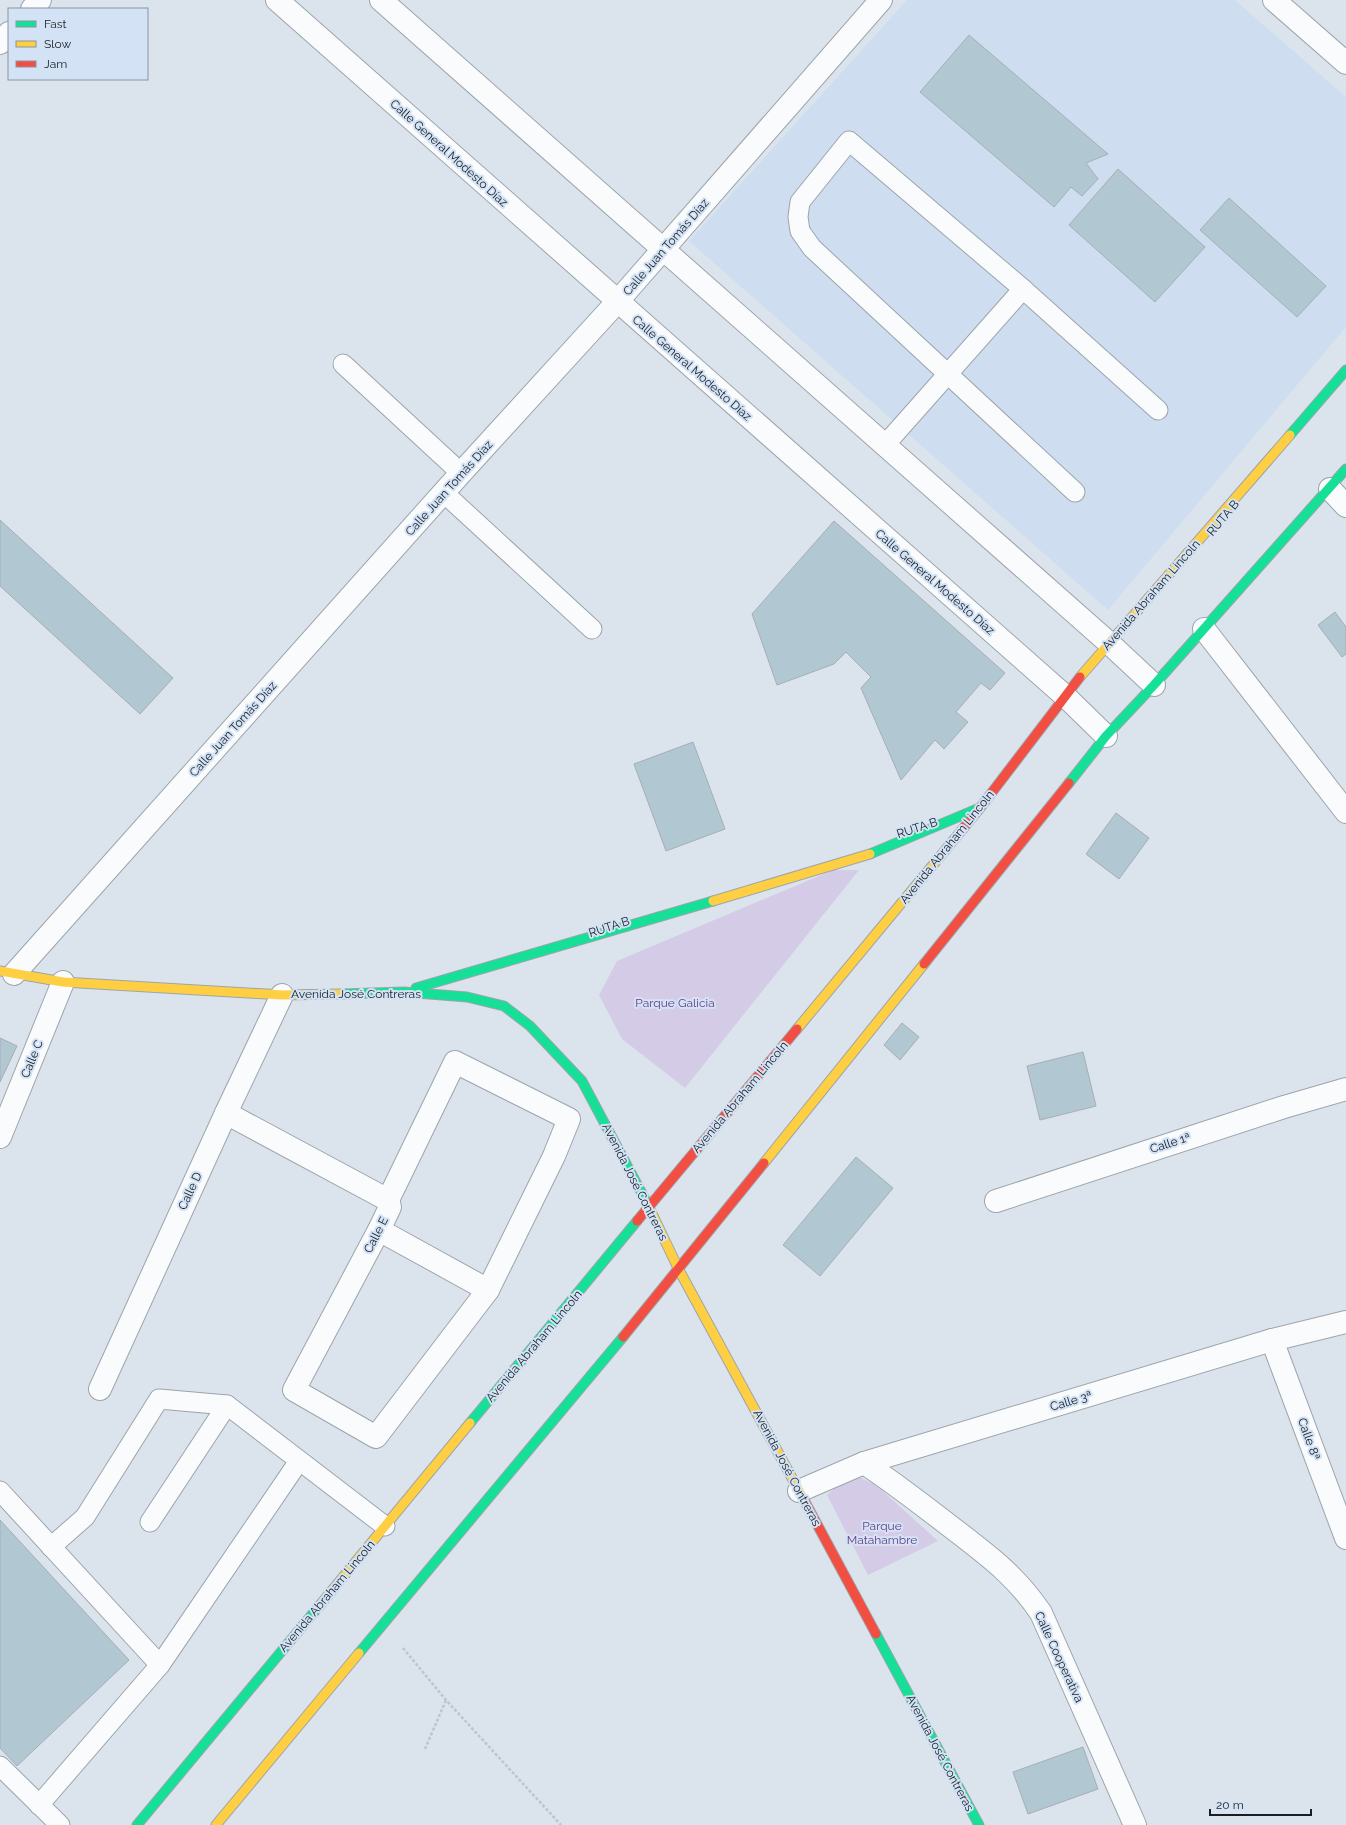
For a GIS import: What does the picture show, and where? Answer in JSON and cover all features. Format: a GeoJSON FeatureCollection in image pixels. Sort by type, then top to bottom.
{"type":"FeatureCollection","features":[{"type":"Feature","properties":{"kind":"main road","name":"Avenida Abraham Lincoln"},"geometry":{"type":"LineString","coordinates":[[137,1825],[980,808],[1065,696],[1109,643],[1346,371]]}},
{"type":"Feature","properties":{"kind":"main road"},"geometry":{"type":"LineString","coordinates":[[216,1825],[679,1270],[1106,736],[1154,685],[1330,489],[1346,469]]}},
{"type":"Feature","properties":{"kind":"main road","name":"Avenida José Contreras"},"geometry":{"type":"LineString","coordinates":[[7,972],[63,982],[282,995],[404,992],[467,998],[504,1006],[530,1026],[582,1081],[649,1207],[679,1270],[979,1825]]}},
{"type":"Feature","properties":{"kind":"main road"},"geometry":{"type":"LineString","coordinates":[[404,992],[426,985]]}},
{"type":"Feature","properties":{"kind":"street"},"geometry":{"type":"LineString","coordinates":[[33,8],[40,0]]}},
{"type":"Feature","properties":{"kind":"street","name":"Calle General Modesto Díaz"},"geometry":{"type":"LineString","coordinates":[[277,0],[617,302],[1065,696],[1106,736]]}},
{"type":"Feature","properties":{"kind":"street"},"geometry":{"type":"LineString","coordinates":[[381,0],[884,446],[1109,643],[1154,685]]}},
{"type":"Feature","properties":{"kind":"street","name":"Calle Juan Tomás Díaz"},"geometry":{"type":"LineString","coordinates":[[7,972],[617,302],[881,0]]}},
{"type":"Feature","properties":{"kind":"street"},"geometry":{"type":"LineString","coordinates":[[1274,0],[1346,63]]}},
{"type":"Feature","properties":{"kind":"street"},"geometry":{"type":"LineString","coordinates":[[0,43],[8,35]]}},
{"type":"Feature","properties":{"kind":"street"},"geometry":{"type":"LineString","coordinates":[[1330,489],[1346,506]]}},
{"type":"Feature","properties":{"kind":"street"},"geometry":{"type":"LineString","coordinates":[[1204,629],[1346,812]]}},
{"type":"Feature","properties":{"kind":"street","name":"Calle C"},"geometry":{"type":"LineString","coordinates":[[0,1137],[63,982]]}},
{"type":"Feature","properties":{"kind":"street","name":"Calle D"},"geometry":{"type":"LineString","coordinates":[[100,1389],[226,1113],[282,995]]}},
{"type":"Feature","properties":{"kind":"street"},"geometry":{"type":"LineString","coordinates":[[379,1230],[488,1290],[554,1156],[569,1119],[455,1062],[388,1200]]}},
{"type":"Feature","properties":{"kind":"street","name":"Calle 1ª"},"geometry":{"type":"LineString","coordinates":[[996,1201],[1284,1106],[1346,1089]]}},
{"type":"Feature","properties":{"kind":"street","name":"Calle E"},"geometry":{"type":"LineString","coordinates":[[226,1113],[388,1200],[390,1207],[294,1390],[376,1437],[488,1290]]}},
{"type":"Feature","properties":{"kind":"street","name":"Calle 3ª"},"geometry":{"type":"LineString","coordinates":[[799,1492],[864,1463],[1272,1340],[1346,1322]]}},
{"type":"Feature","properties":{"kind":"street","name":"Calle 8ª"},"geometry":{"type":"LineString","coordinates":[[1272,1340],[1346,1538]]}},
{"type":"Feature","properties":{"kind":"street","name":"Calle Cooperativa"},"geometry":{"type":"LineString","coordinates":[[864,1463],[903,1489],[1001,1566],[1018,1582],[1031,1598],[1046,1624],[1135,1825]]}},
{"type":"Feature","properties":{"kind":"lane"},"geometry":{"type":"LineString","coordinates":[[1075,492],[812,248],[800,231],[798,217],[800,202],[849,141],[1023,289],[1158,410]]}},
{"type":"Feature","properties":{"kind":"lane"},"geometry":{"type":"LineString","coordinates":[[884,446],[1023,289]]}},
{"type":"Feature","properties":{"kind":"lane"},"geometry":{"type":"LineString","coordinates":[[343,364],[461,473]]}},
{"type":"Feature","properties":{"kind":"lane","name":"RUTA B"},"geometry":{"type":"LineString","coordinates":[[426,985],[980,808],[1346,371]]}},
{"type":"Feature","properties":{"kind":"lane"},"geometry":{"type":"LineString","coordinates":[[444,493],[592,629]]}},
{"type":"Feature","properties":{"kind":"lane"},"geometry":{"type":"LineString","coordinates":[[52,1547],[85,1517],[159,1399],[227,1405],[385,1526]]}},
{"type":"Feature","properties":{"kind":"lane"},"geometry":{"type":"LineString","coordinates":[[150,1522],[227,1405]]}},
{"type":"Feature","properties":{"kind":"lane"},"geometry":{"type":"LineString","coordinates":[[39,1805],[160,1665],[299,1460]]}},
{"type":"Feature","properties":{"kind":"lane"},"geometry":{"type":"LineString","coordinates":[[0,1490],[160,1665]]}},
{"type":"Feature","properties":{"kind":"lane"},"geometry":{"type":"LineString","coordinates":[[0,1766],[60,1825]]}},
{"type":"Feature","properties":{"kind":"path"},"geometry":{"type":"LineString","coordinates":[[383,1624],[446,1700],[561,1825]]}},
{"type":"Feature","properties":{"kind":"path"},"geometry":{"type":"LineString","coordinates":[[425,1749],[446,1700]]}},
{"type":"Feature","properties":{"kind":"shaded area"},"geometry":{"type":"Polygon","coordinates":[[[907,0],[1235,0],[1346,97],[1346,327],[1108,610],[689,241],[907,0]]]}},
{"type":"Feature","properties":{"kind":"green space","name":"Parque Galicia"},"geometry":{"type":"Polygon","coordinates":[[[833,870],[859,870],[685,1088],[622,1039],[599,995],[617,961],[833,870]]]}},
{"type":"Feature","properties":{"kind":"green space","name":"Parque Matahambre"},"geometry":{"type":"Polygon","coordinates":[[[859,1477],[876,1485],[938,1541],[868,1575],[827,1495],[836,1487],[859,1477]]]}},
{"type":"Feature","properties":{"kind":"building"},"geometry":{"type":"Polygon","coordinates":[[[969,35],[1108,154],[1086,163],[1098,179],[1082,196],[1071,187],[1054,207],[920,92],[969,35]]]}},
{"type":"Feature","properties":{"kind":"building"},"geometry":{"type":"Polygon","coordinates":[[[1118,169],[1205,247],[1155,302],[1069,225],[1118,169]]]}},
{"type":"Feature","properties":{"kind":"building"},"geometry":{"type":"Polygon","coordinates":[[[1229,198],[1326,286],[1297,317],[1200,230],[1229,198]]]}},
{"type":"Feature","properties":{"kind":"building"},"geometry":{"type":"Polygon","coordinates":[[[0,520],[173,678],[140,714],[0,586],[0,520]]]}},
{"type":"Feature","properties":{"kind":"building"},"geometry":{"type":"Polygon","coordinates":[[[834,521],[1005,673],[990,690],[981,683],[956,712],[968,722],[944,749],[935,740],[901,780],[861,688],[871,677],[846,652],[834,664],[777,685],[752,614],[834,521]]]}},
{"type":"Feature","properties":{"kind":"building"},"geometry":{"type":"Polygon","coordinates":[[[1335,612],[1346,627],[1346,654],[1342,657],[1318,625],[1335,612]]]}},
{"type":"Feature","properties":{"kind":"building"},"geometry":{"type":"Polygon","coordinates":[[[693,742],[725,829],[666,851],[634,764],[693,742]]]}},
{"type":"Feature","properties":{"kind":"building"},"geometry":{"type":"Polygon","coordinates":[[[1116,813],[1149,838],[1119,879],[1086,854],[1116,813]]]}},
{"type":"Feature","properties":{"kind":"building"},"geometry":{"type":"Polygon","coordinates":[[[902,1023],[919,1037],[900,1060],[884,1045],[902,1023]]]}},
{"type":"Feature","properties":{"kind":"building"},"geometry":{"type":"Polygon","coordinates":[[[0,1038],[17,1046],[0,1082],[0,1038]]]}},
{"type":"Feature","properties":{"kind":"building"},"geometry":{"type":"Polygon","coordinates":[[[1083,1052],[1096,1106],[1040,1120],[1027,1066],[1083,1052]]]}},
{"type":"Feature","properties":{"kind":"building"},"geometry":{"type":"Polygon","coordinates":[[[856,1157],[893,1188],[820,1276],[783,1245],[856,1157]]]}},
{"type":"Feature","properties":{"kind":"building"},"geometry":{"type":"Polygon","coordinates":[[[0,1520],[129,1660],[17,1766],[0,1748],[0,1520]]]}},
{"type":"Feature","properties":{"kind":"building"},"geometry":{"type":"Polygon","coordinates":[[[1083,1747],[1098,1789],[1028,1814],[1013,1772],[1083,1747]]]}},
{"type":"Feature","properties":{"kind":"traffic: fast"},"geometry":{"type":"LineString","coordinates":[[1290,435],[1346,370]]}},
{"type":"Feature","properties":{"kind":"traffic: fast"},"geometry":{"type":"LineString","coordinates":[[1069,783],[1106,736],[1154,685],[1346,469]]}},
{"type":"Feature","properties":{"kind":"traffic: fast"},"geometry":{"type":"LineString","coordinates":[[870,854],[977,809]]}},
{"type":"Feature","properties":{"kind":"traffic: fast"},"geometry":{"type":"LineString","coordinates":[[416,988],[713,901]]}},
{"type":"Feature","properties":{"kind":"traffic: fast"},"geometry":{"type":"LineString","coordinates":[[341,994],[404,992],[467,997],[504,1006],[530,1026],[582,1081],[647,1203]]}},
{"type":"Feature","properties":{"kind":"traffic: fast"},"geometry":{"type":"LineString","coordinates":[[470,1423],[637,1221]]}},
{"type":"Feature","properties":{"kind":"traffic: fast"},"geometry":{"type":"LineString","coordinates":[[359,1653],[623,1337]]}},
{"type":"Feature","properties":{"kind":"traffic: fast"},"geometry":{"type":"LineString","coordinates":[[137,1825],[320,1605]]}},
{"type":"Feature","properties":{"kind":"traffic: fast"},"geometry":{"type":"LineString","coordinates":[[876,1634],[979,1825]]}},
{"type":"Feature","properties":{"kind":"traffic: slow"},"geometry":{"type":"LineString","coordinates":[[1080,677],[1290,435]]}},
{"type":"Feature","properties":{"kind":"traffic: slow"},"geometry":{"type":"LineString","coordinates":[[797,1029],[947,848]]}},
{"type":"Feature","properties":{"kind":"traffic: slow"},"geometry":{"type":"LineString","coordinates":[[713,901],[870,854]]}},
{"type":"Feature","properties":{"kind":"traffic: slow"},"geometry":{"type":"LineString","coordinates":[[764,1163],[924,964]]}},
{"type":"Feature","properties":{"kind":"traffic: slow"},"geometry":{"type":"LineString","coordinates":[[0,971],[63,982],[282,995],[341,994]]}},
{"type":"Feature","properties":{"kind":"traffic: slow"},"geometry":{"type":"LineString","coordinates":[[647,1203],[679,1270],[804,1500]]}},
{"type":"Feature","properties":{"kind":"traffic: slow"},"geometry":{"type":"LineString","coordinates":[[320,1605],[470,1423]]}},
{"type":"Feature","properties":{"kind":"traffic: slow"},"geometry":{"type":"LineString","coordinates":[[216,1825],[359,1653]]}},
{"type":"Feature","properties":{"kind":"traffic: jam"},"geometry":{"type":"LineString","coordinates":[[947,848],[980,808],[1080,677]]}},
{"type":"Feature","properties":{"kind":"traffic: jam"},"geometry":{"type":"LineString","coordinates":[[924,964],[1069,783]]}},
{"type":"Feature","properties":{"kind":"traffic: jam"},"geometry":{"type":"LineString","coordinates":[[637,1221],[797,1029]]}},
{"type":"Feature","properties":{"kind":"traffic: jam"},"geometry":{"type":"LineString","coordinates":[[623,1337],[764,1163]]}},
{"type":"Feature","properties":{"kind":"traffic: jam"},"geometry":{"type":"LineString","coordinates":[[804,1500],[876,1634]]}}]}
